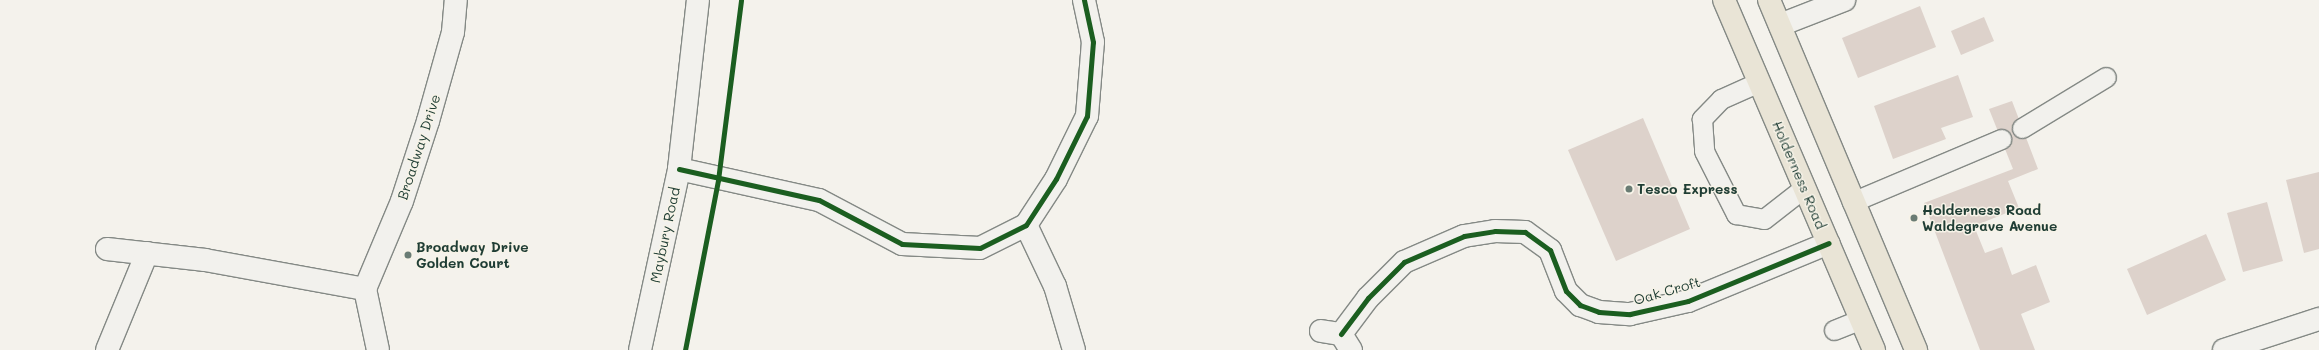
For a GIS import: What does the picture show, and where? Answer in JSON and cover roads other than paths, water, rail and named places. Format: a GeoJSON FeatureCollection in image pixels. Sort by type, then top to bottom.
{"type":"FeatureCollection","features":[{"type":"Feature","properties":{"kind":"highway","name":"Holderness Road"},"geometry":{"type":"LineString","coordinates":[[1724,0],[1874,350]]}},
{"type":"Feature","properties":{"kind":"highway"},"geometry":{"type":"LineString","coordinates":[[1769,0],[1852,202],[1916,350]]}},
{"type":"Feature","properties":{"kind":"street","name":"Broadway Drive"},"geometry":{"type":"LineString","coordinates":[[365,289],[402,201],[428,122],[453,32],[456,0]]}},
{"type":"Feature","properties":{"kind":"street","name":"Maybury Road"},"geometry":{"type":"LineString","coordinates":[[640,350],[679,169],[698,0]]}},
{"type":"Feature","properties":{"kind":"street"},"geometry":{"type":"LineString","coordinates":[[679,169],[819,200],[902,244],[980,248],[1026,225],[1056,180],[1087,116],[1093,42],[1084,0]]}},
{"type":"Feature","properties":{"kind":"street"},"geometry":{"type":"LineString","coordinates":[[1780,25],[1844,0]]}},
{"type":"Feature","properties":{"kind":"street"},"geometry":{"type":"LineString","coordinates":[[1026,225],[1055,286],[1074,350]]}},
{"type":"Feature","properties":{"kind":"street","name":"Oak Croft"},"geometry":{"type":"LineString","coordinates":[[1338,338],[1368,298],[1404,262],[1464,236],[1495,231],[1526,232],[1550,250],[1566,291],[1580,305],[1599,312],[1630,314],[1688,300],[1829,243]]}},
{"type":"Feature","properties":{"kind":"street"},"geometry":{"type":"LineString","coordinates":[[107,249],[205,260],[365,289],[378,350]]}},
{"type":"Feature","properties":{"kind":"street"},"geometry":{"type":"LineString","coordinates":[[107,350],[147,253]]}},
{"type":"Feature","properties":{"kind":"street"},"geometry":{"type":"LineString","coordinates":[[2224,350],[2319,319]]}},
{"type":"Feature","properties":{"kind":"lane"},"geometry":{"type":"LineString","coordinates":[[2022,128],[2106,77]]}},
{"type":"Feature","properties":{"kind":"lane"},"geometry":{"type":"LineString","coordinates":[[1759,82],[1721,99],[1702,119],[1704,151],[1736,214],[1764,219],[1805,187]]}},
{"type":"Feature","properties":{"kind":"lane"},"geometry":{"type":"LineString","coordinates":[[1852,202],[2001,139]]}},
{"type":"Feature","properties":{"kind":"lane"},"geometry":{"type":"LineString","coordinates":[[1834,330],[1861,319]]}},
{"type":"Feature","properties":{"kind":"place","name":"Tesco Express"},"geometry":{"type":"Point","coordinates":[1629,189]}},
{"type":"Feature","properties":{"kind":"place","name":"Holderness Road Waldegrave Avenue"},"geometry":{"type":"Point","coordinates":[1914,218]}},
{"type":"Feature","properties":{"kind":"place","name":"Broadway Drive Golden Court"},"geometry":{"type":"Point","coordinates":[408,255]}}]}
